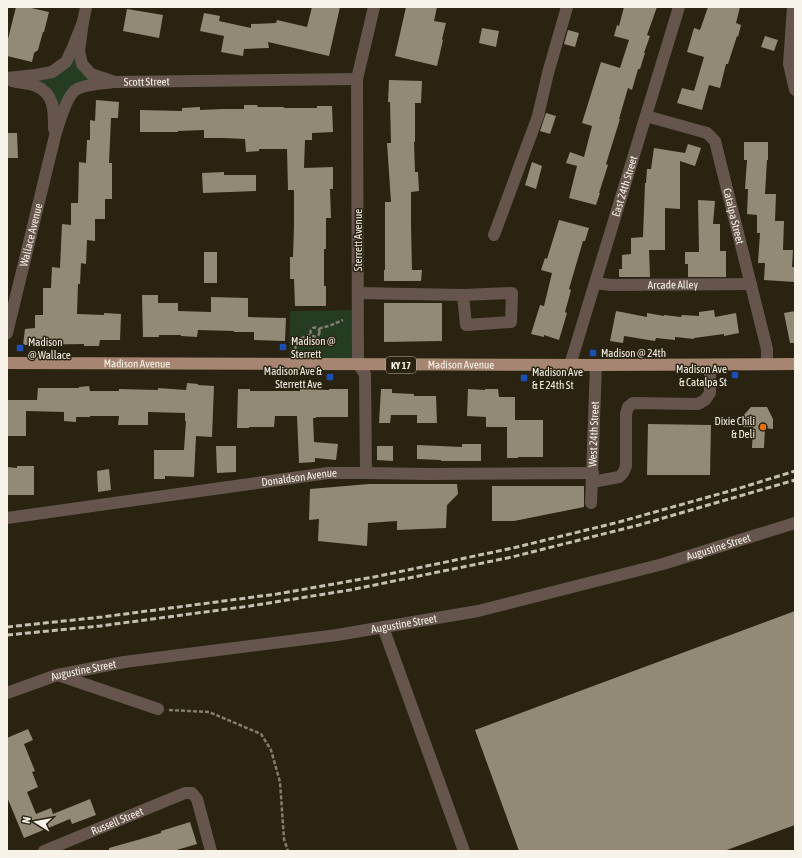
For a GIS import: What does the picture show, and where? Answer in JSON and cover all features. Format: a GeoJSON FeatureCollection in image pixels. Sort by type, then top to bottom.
{"type":"FeatureCollection","features":[{"type":"Feature","properties":{"kind":"main road","name":"Madison Avenue"},"geometry":{"type":"LineString","coordinates":[[7,363],[570,365],[795,364]]}},
{"type":"Feature","properties":{"kind":"street"},"geometry":{"type":"LineString","coordinates":[[7,79],[52,72],[66,62],[73,47],[86,7]]}},
{"type":"Feature","properties":{"kind":"street","name":"Sterrett Avenue"},"geometry":{"type":"LineString","coordinates":[[366,473],[365,374],[358,364],[358,79],[374,7]]}},
{"type":"Feature","properties":{"kind":"street"},"geometry":{"type":"LineString","coordinates":[[494,235],[538,116],[548,73],[567,7]]}},
{"type":"Feature","properties":{"kind":"street","name":"East 24th Street"},"geometry":{"type":"LineString","coordinates":[[570,365],[679,7]]}},
{"type":"Feature","properties":{"kind":"street"},"geometry":{"type":"LineString","coordinates":[[793,7],[789,64],[795,90]]}},
{"type":"Feature","properties":{"kind":"street"},"geometry":{"type":"LineString","coordinates":[[82,22],[79,51],[82,64],[91,74],[113,82]]}},
{"type":"Feature","properties":{"kind":"street"},"geometry":{"type":"LineString","coordinates":[[7,79],[36,86],[47,93],[54,106],[55,136]]}},
{"type":"Feature","properties":{"kind":"street","name":"Scott Street"},"geometry":{"type":"LineString","coordinates":[[55,136],[70,96],[75,90],[89,86],[113,82],[358,79]]}},
{"type":"Feature","properties":{"kind":"street","name":"Catalpa Street"},"geometry":{"type":"LineString","coordinates":[[646,116],[707,133],[715,141],[767,349],[767,364]]}},
{"type":"Feature","properties":{"kind":"street","name":"Wallace Avenue"},"geometry":{"type":"LineString","coordinates":[[7,333],[55,136]]}},
{"type":"Feature","properties":{"kind":"street","name":"Arcade Alley"},"geometry":{"type":"LineString","coordinates":[[595,283],[611,285],[751,284]]}},
{"type":"Feature","properties":{"kind":"street"},"geometry":{"type":"LineString","coordinates":[[358,293],[463,295],[512,293],[510,322],[466,325],[463,295]]}},
{"type":"Feature","properties":{"kind":"street","name":"West 24th Street"},"geometry":{"type":"LineString","coordinates":[[591,503],[596,365]]}},
{"type":"Feature","properties":{"kind":"street","name":"Donaldson Avenue"},"geometry":{"type":"LineString","coordinates":[[7,518],[328,474],[366,473],[619,477],[624,472],[626,466],[626,414],[628,407],[633,403],[698,404],[705,400],[710,393],[710,365]]}},
{"type":"Feature","properties":{"kind":"street","name":"Augustine Street"},"geometry":{"type":"LineString","coordinates":[[7,693],[57,675],[124,662],[337,635],[478,611],[663,564],[795,523]]}},
{"type":"Feature","properties":{"kind":"street"},"geometry":{"type":"LineString","coordinates":[[383,627],[464,851]]}},
{"type":"Feature","properties":{"kind":"street"},"geometry":{"type":"LineString","coordinates":[[57,675],[158,709]]}},
{"type":"Feature","properties":{"kind":"street","name":"Russell Street"},"geometry":{"type":"LineString","coordinates":[[44,851],[185,793],[192,793],[197,799],[211,851]]}},
{"type":"Feature","properties":{"kind":"path"},"geometry":{"type":"LineString","coordinates":[[311,335],[312,328],[315,327],[319,329],[343,320]]}},
{"type":"Feature","properties":{"kind":"path"},"geometry":{"type":"LineString","coordinates":[[295,348],[299,339],[311,335],[317,336],[320,332],[319,329]]}},
{"type":"Feature","properties":{"kind":"path"},"geometry":{"type":"LineString","coordinates":[[158,709],[210,712],[261,734],[271,750],[280,782],[284,839],[288,851]]}},
{"type":"Feature","properties":{"kind":"green space"},"geometry":{"type":"Polygon","coordinates":[[[73,47],[82,64],[113,82],[75,90],[55,136],[47,93],[7,78],[52,72],[73,47]]]}},
{"type":"Feature","properties":{"kind":"green space"},"geometry":{"type":"Polygon","coordinates":[[[358,310],[358,364],[289,364],[290,311],[358,310]]]}},
{"type":"Feature","properties":{"kind":"building"},"geometry":{"type":"Polygon","coordinates":[[[16,7],[27,7],[49,12],[38,50],[34,53],[32,62],[7,56],[7,43],[16,7]]]}},
{"type":"Feature","properties":{"kind":"building"},"geometry":{"type":"Polygon","coordinates":[[[312,7],[340,7],[329,56],[268,42],[269,48],[244,49],[243,56],[221,52],[224,36],[200,31],[204,13],[220,16],[219,21],[251,28],[251,24],[276,23],[277,20],[307,27],[312,7]]]}},
{"type":"Feature","properties":{"kind":"building"},"geometry":{"type":"Polygon","coordinates":[[[406,7],[437,7],[434,21],[446,23],[437,66],[395,56],[406,7]]]}},
{"type":"Feature","properties":{"kind":"building"},"geometry":{"type":"Polygon","coordinates":[[[624,7],[657,7],[647,35],[650,36],[640,69],[638,69],[632,90],[628,88],[596,205],[569,198],[577,166],[566,163],[570,152],[584,157],[592,126],[582,123],[601,62],[620,68],[629,40],[614,36],[617,25],[619,26],[624,7]]]}},
{"type":"Feature","properties":{"kind":"building"},"geometry":{"type":"Polygon","coordinates":[[[708,7],[740,7],[736,23],[741,25],[728,64],[726,64],[720,88],[709,85],[702,110],[677,103],[682,88],[694,91],[704,57],[687,52],[694,28],[700,30],[708,7]]]}},
{"type":"Feature","properties":{"kind":"building"},"geometry":{"type":"Polygon","coordinates":[[[127,9],[163,15],[159,38],[123,31],[127,9]]]}},
{"type":"Feature","properties":{"kind":"building"},"geometry":{"type":"Polygon","coordinates":[[[482,28],[499,31],[496,47],[479,43],[482,28]]]}},
{"type":"Feature","properties":{"kind":"building"},"geometry":{"type":"Polygon","coordinates":[[[568,30],[579,33],[575,47],[564,44],[568,30]]]}},
{"type":"Feature","properties":{"kind":"building"},"geometry":{"type":"Polygon","coordinates":[[[765,36],[778,40],[774,51],[761,47],[765,36]]]}},
{"type":"Feature","properties":{"kind":"building"},"geometry":{"type":"Polygon","coordinates":[[[389,80],[422,81],[421,103],[415,103],[415,172],[418,172],[419,191],[411,192],[412,270],[422,270],[421,281],[384,281],[385,202],[391,202],[387,143],[391,143],[390,102],[388,102],[389,80]]]}},
{"type":"Feature","properties":{"kind":"building"},"geometry":{"type":"Polygon","coordinates":[[[96,100],[119,102],[118,118],[111,118],[109,163],[112,163],[112,199],[105,199],[105,219],[95,219],[95,241],[87,240],[86,264],[81,263],[80,284],[78,284],[77,314],[121,314],[120,340],[100,340],[99,346],[84,346],[84,344],[23,345],[25,329],[35,328],[35,315],[43,315],[43,288],[51,288],[52,267],[60,268],[62,224],[71,225],[71,203],[78,203],[79,162],[86,163],[87,140],[90,140],[90,120],[95,121],[96,100]]]}},
{"type":"Feature","properties":{"kind":"building"},"geometry":{"type":"Polygon","coordinates":[[[244,105],[284,108],[317,108],[317,106],[332,106],[333,132],[312,133],[312,140],[305,140],[304,168],[333,167],[333,189],[330,189],[331,218],[326,218],[326,249],[324,249],[324,286],[326,286],[326,306],[295,306],[294,279],[290,279],[290,257],[293,257],[294,190],[288,190],[287,149],[259,149],[259,151],[246,152],[245,139],[204,138],[204,130],[140,132],[140,110],[182,111],[182,108],[200,107],[200,110],[244,109],[244,105]]]}},
{"type":"Feature","properties":{"kind":"building"},"geometry":{"type":"Polygon","coordinates":[[[546,113],[556,116],[550,134],[540,131],[546,113]]]}},
{"type":"Feature","properties":{"kind":"building"},"geometry":{"type":"Polygon","coordinates":[[[7,133],[17,133],[18,158],[7,158],[7,133]]]}},
{"type":"Feature","properties":{"kind":"building"},"geometry":{"type":"Polygon","coordinates":[[[744,142],[768,142],[765,194],[776,194],[775,221],[784,221],[783,250],[793,250],[792,267],[795,267],[795,282],[764,280],[765,263],[758,263],[760,233],[757,233],[757,215],[747,214],[748,189],[745,189],[747,160],[744,160],[744,142]]]}},
{"type":"Feature","properties":{"kind":"building"},"geometry":{"type":"Polygon","coordinates":[[[688,144],[701,148],[695,166],[680,161],[680,209],[665,208],[665,250],[649,250],[650,277],[619,277],[619,269],[622,269],[622,255],[631,254],[631,238],[643,237],[645,183],[647,169],[651,169],[654,148],[685,153],[688,144]]]}},
{"type":"Feature","properties":{"kind":"building"},"geometry":{"type":"Polygon","coordinates":[[[532,162],[542,166],[536,189],[525,185],[532,162]]]}},
{"type":"Feature","properties":{"kind":"building"},"geometry":{"type":"Polygon","coordinates":[[[224,172],[224,175],[256,175],[256,191],[203,193],[202,173],[224,172]]]}},
{"type":"Feature","properties":{"kind":"building"},"geometry":{"type":"Polygon","coordinates":[[[698,200],[715,201],[713,224],[720,224],[720,251],[726,251],[726,277],[688,277],[688,264],[685,264],[685,252],[699,252],[698,200]]]}},
{"type":"Feature","properties":{"kind":"building"},"geometry":{"type":"Polygon","coordinates":[[[559,220],[589,228],[585,241],[583,241],[569,289],[571,290],[565,312],[567,313],[559,340],[544,335],[544,337],[531,334],[540,305],[544,306],[552,273],[541,270],[545,258],[547,259],[559,220]]]}},
{"type":"Feature","properties":{"kind":"building"},"geometry":{"type":"Polygon","coordinates":[[[204,252],[217,252],[217,283],[204,283],[204,252]]]}},
{"type":"Feature","properties":{"kind":"building"},"geometry":{"type":"Polygon","coordinates":[[[142,295],[158,295],[158,303],[178,303],[178,311],[211,312],[211,297],[248,298],[248,317],[286,318],[285,341],[254,340],[254,332],[234,331],[198,330],[197,337],[159,335],[159,337],[143,337],[142,295]]]}},
{"type":"Feature","properties":{"kind":"building"},"geometry":{"type":"Polygon","coordinates":[[[384,303],[442,303],[442,341],[384,342],[384,303]]]}},
{"type":"Feature","properties":{"kind":"building"},"geometry":{"type":"Polygon","coordinates":[[[714,310],[715,317],[736,313],[739,333],[694,339],[675,337],[675,340],[656,338],[655,341],[624,336],[623,343],[610,341],[616,311],[647,317],[647,313],[681,317],[682,315],[699,316],[699,312],[714,310]]]}},
{"type":"Feature","properties":{"kind":"building"},"geometry":{"type":"Polygon","coordinates":[[[795,311],[795,343],[790,343],[784,313],[795,311]]]}},
{"type":"Feature","properties":{"kind":"building"},"geometry":{"type":"Polygon","coordinates":[[[187,383],[214,386],[212,437],[196,436],[194,477],[165,476],[165,479],[154,479],[154,450],[184,450],[186,421],[185,413],[148,412],[148,425],[118,425],[119,416],[76,417],[76,422],[64,421],[64,412],[26,411],[26,436],[7,436],[7,400],[37,400],[38,388],[79,388],[89,386],[90,391],[119,391],[119,389],[158,390],[158,388],[186,390],[187,383]]]}},
{"type":"Feature","properties":{"kind":"building"},"geometry":{"type":"Polygon","coordinates":[[[238,389],[250,389],[250,391],[300,391],[300,389],[348,389],[348,417],[313,418],[314,442],[338,444],[336,460],[315,458],[315,462],[299,463],[297,416],[275,416],[274,427],[237,428],[238,389]]]}},
{"type":"Feature","properties":{"kind":"building"},"geometry":{"type":"Polygon","coordinates":[[[381,389],[392,389],[392,393],[414,394],[414,396],[436,396],[437,423],[417,423],[417,415],[391,415],[390,423],[379,423],[381,389]]]}},
{"type":"Feature","properties":{"kind":"building"},"geometry":{"type":"Polygon","coordinates":[[[468,389],[498,389],[499,397],[515,397],[515,420],[543,420],[543,457],[507,458],[507,427],[486,427],[486,417],[467,416],[468,389]]]}},
{"type":"Feature","properties":{"kind":"building","name":"Dixie Chili & Deli"},"geometry":{"type":"Polygon","coordinates":[[[751,407],[767,407],[773,419],[773,429],[765,428],[764,448],[752,448],[753,427],[743,427],[743,416],[751,407]]]}},
{"type":"Feature","properties":{"kind":"building"},"geometry":{"type":"Polygon","coordinates":[[[648,424],[711,425],[710,475],[647,475],[648,424]]]}},
{"type":"Feature","properties":{"kind":"building"},"geometry":{"type":"Polygon","coordinates":[[[462,444],[481,444],[481,461],[441,461],[417,459],[417,445],[462,447],[462,444]]]}},
{"type":"Feature","properties":{"kind":"building"},"geometry":{"type":"Polygon","coordinates":[[[216,446],[236,446],[236,472],[217,473],[216,446]]]}},
{"type":"Feature","properties":{"kind":"building"},"geometry":{"type":"Polygon","coordinates":[[[377,446],[393,446],[393,461],[377,460],[377,446]]]}},
{"type":"Feature","properties":{"kind":"building"},"geometry":{"type":"Polygon","coordinates":[[[17,466],[34,466],[34,495],[7,495],[7,467],[17,468],[17,466]]]}},
{"type":"Feature","properties":{"kind":"building"},"geometry":{"type":"Polygon","coordinates":[[[109,469],[111,490],[98,492],[97,471],[109,469]]]}},
{"type":"Feature","properties":{"kind":"building"},"geometry":{"type":"Polygon","coordinates":[[[369,484],[457,484],[458,494],[447,505],[446,528],[397,530],[397,521],[368,523],[367,546],[318,541],[319,519],[309,520],[310,489],[369,484]]]}},
{"type":"Feature","properties":{"kind":"building"},"geometry":{"type":"Polygon","coordinates":[[[492,486],[584,486],[584,507],[514,521],[492,521],[492,486]]]}},
{"type":"Feature","properties":{"kind":"building"},"geometry":{"type":"Polygon","coordinates":[[[795,611],[795,825],[724,851],[519,851],[475,730],[795,611]]]}},
{"type":"Feature","properties":{"kind":"building"},"geometry":{"type":"Polygon","coordinates":[[[28,729],[33,740],[24,744],[35,771],[32,772],[38,787],[27,792],[36,814],[51,808],[53,814],[90,799],[96,815],[72,824],[70,819],[24,838],[7,797],[7,738],[28,729]]]}},
{"type":"Feature","properties":{"kind":"building"},"geometry":{"type":"Polygon","coordinates":[[[190,822],[197,844],[173,851],[109,851],[109,848],[161,833],[161,831],[190,822]]]}},
{"type":"Feature","properties":{"kind":"railway"},"geometry":{"type":"LineString","coordinates":[[7,627],[102,617],[277,594],[379,576],[513,548],[619,522],[795,471]]}},
{"type":"Feature","properties":{"kind":"railway"},"geometry":{"type":"LineString","coordinates":[[7,635],[100,626],[250,606],[350,590],[512,557],[639,525],[795,480]]}},
{"type":"Feature","properties":{"kind":"place","name":"Madison @ Sterrett"},"geometry":{"type":"Point","coordinates":[283,347]}},
{"type":"Feature","properties":{"kind":"place","name":"Madison @ Wallace"},"geometry":{"type":"Point","coordinates":[20,348]}},
{"type":"Feature","properties":{"kind":"place","name":"Madison @ 24th"},"geometry":{"type":"Point","coordinates":[593,353]}},
{"type":"Feature","properties":{"kind":"place","name":"Madison Ave & Catalpa St"},"geometry":{"type":"Point","coordinates":[735,375]}},
{"type":"Feature","properties":{"kind":"place","name":"Madison Ave & Sterrett Ave"},"geometry":{"type":"Point","coordinates":[330,377]}},
{"type":"Feature","properties":{"kind":"place","name":"Madison Ave & E 24th St"},"geometry":{"type":"Point","coordinates":[524,378]}},
{"type":"Feature","properties":{"kind":"place","name":"Dixie Chili & Deli"},"geometry":{"type":"Point","coordinates":[763,427]}}]}
